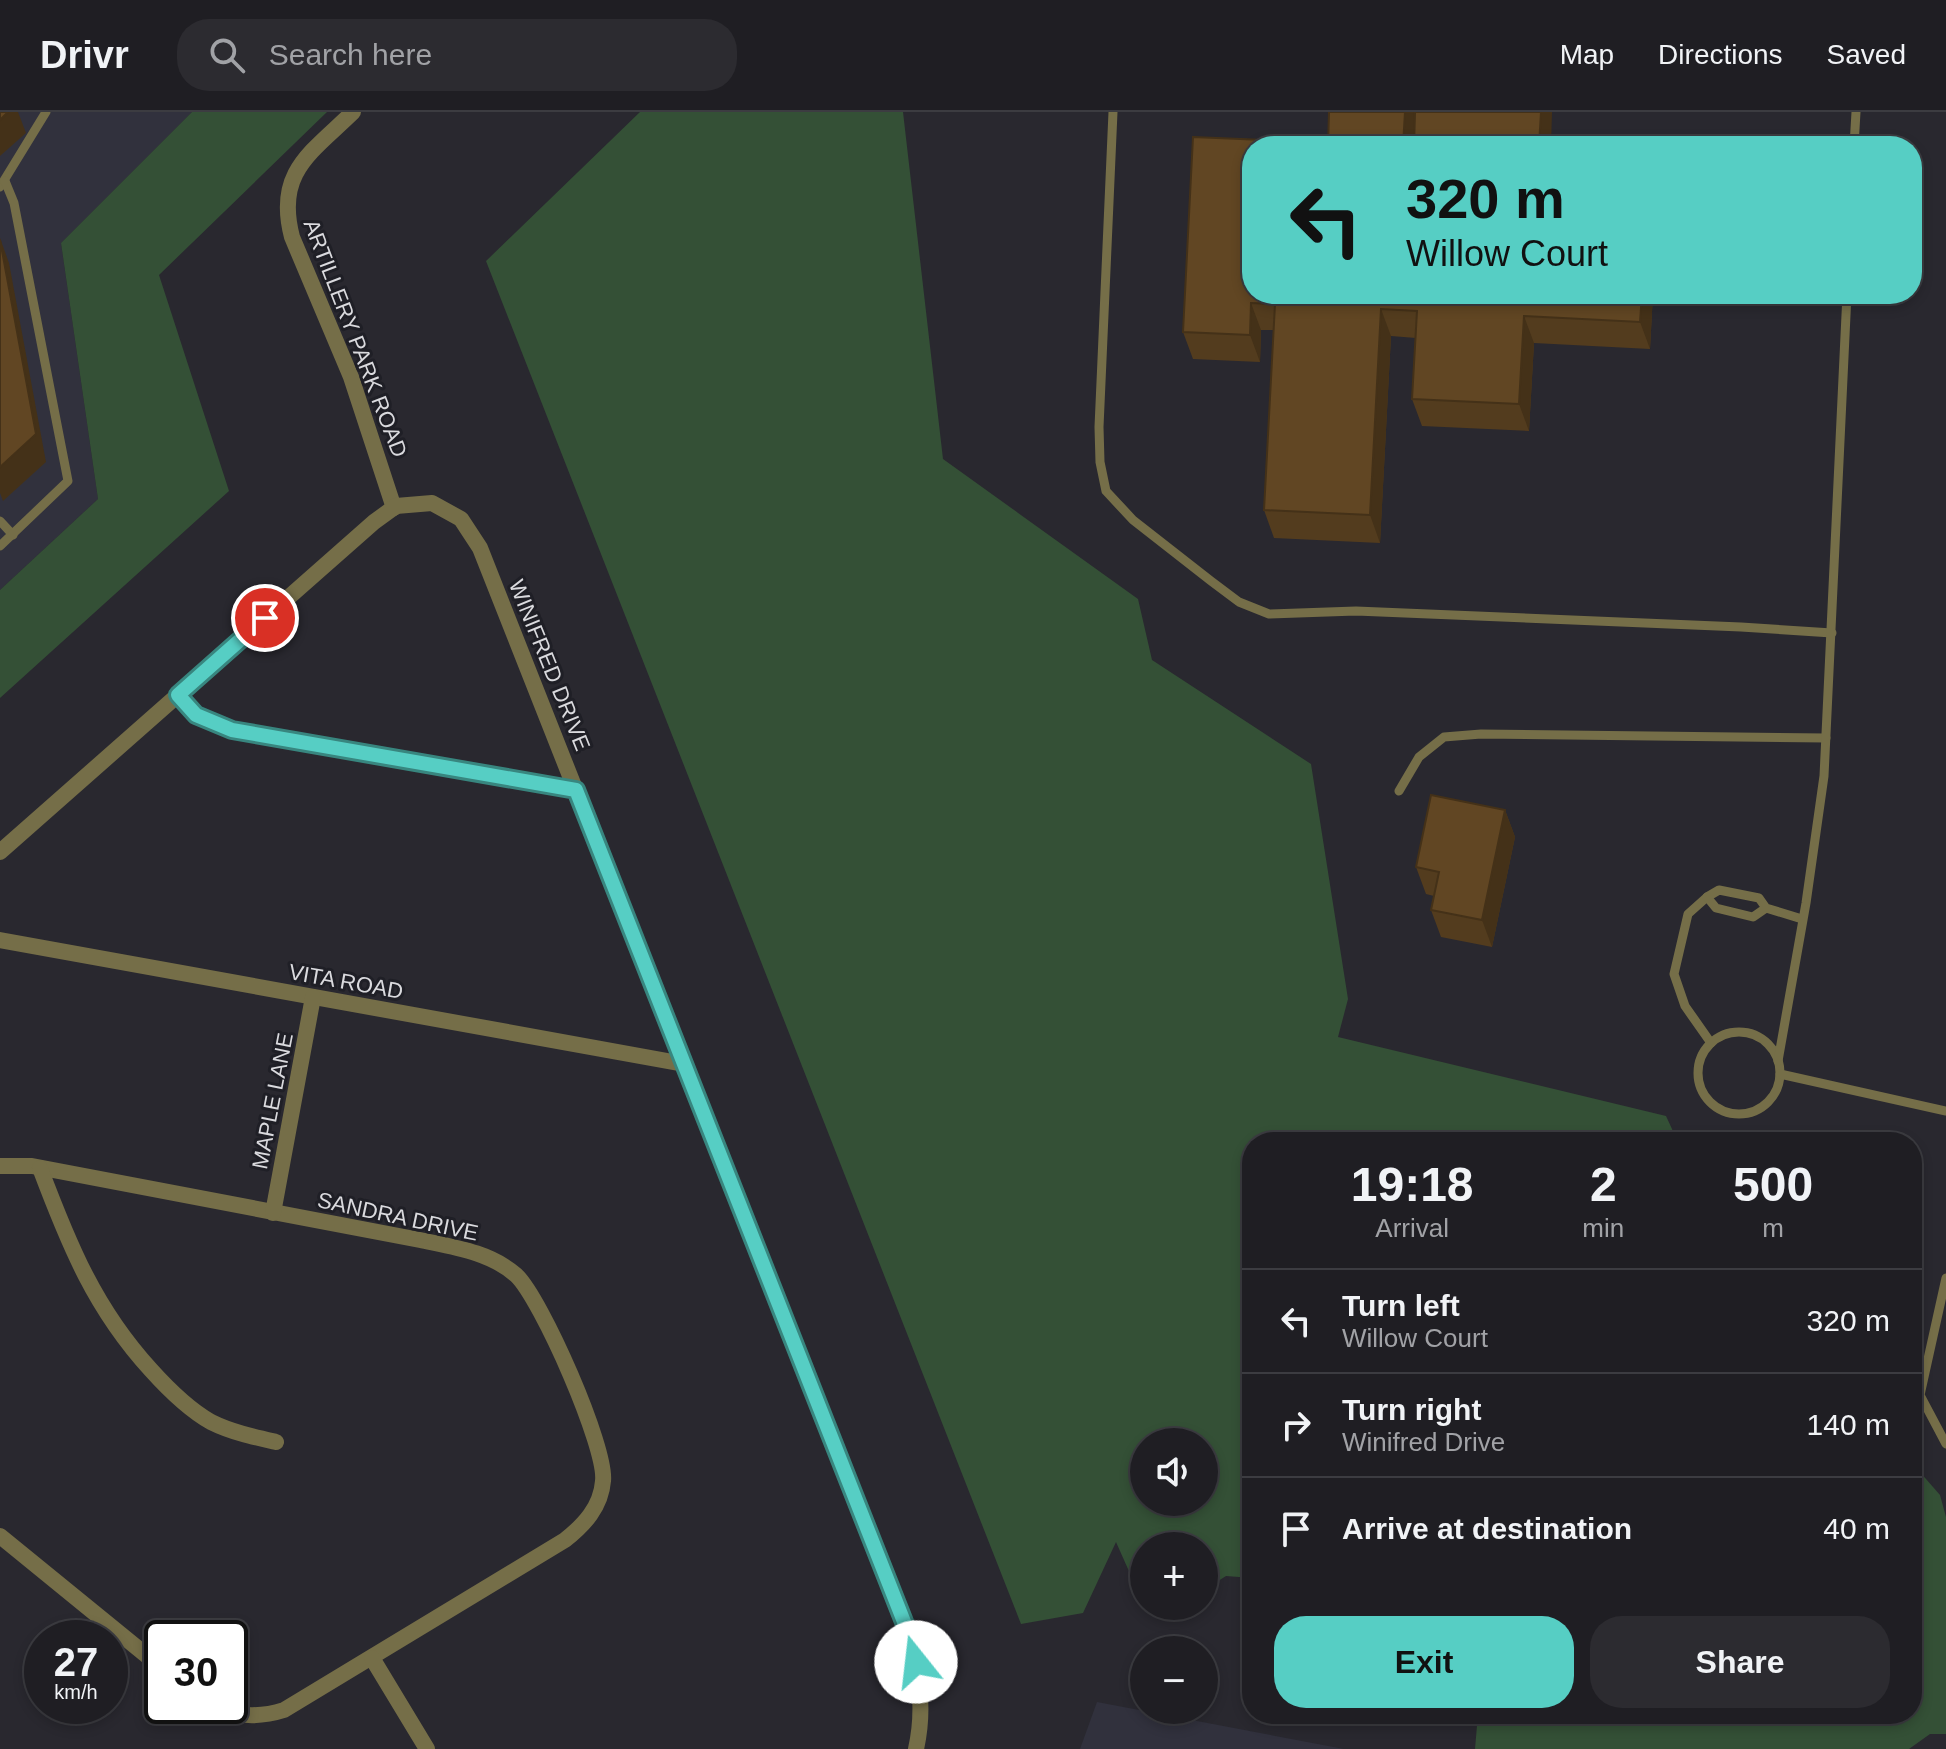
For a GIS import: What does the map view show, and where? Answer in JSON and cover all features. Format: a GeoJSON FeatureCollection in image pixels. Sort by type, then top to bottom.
{"type":"FeatureCollection","features":[{"type":"Feature","properties":{"kind":"street","name":"ARTILLERY PARK ROAD"},"geometry":{"type":"LineString","coordinates":[[353,112],[305,158],[293,175],[287,195],[287,217],[292,237],[351,377],[394,508]]}},
{"type":"Feature","properties":{"kind":"street","name":"WINIFRED DRIVE"},"geometry":{"type":"LineString","coordinates":[[394,508],[432,503],[461,519],[480,548],[910,1637],[921,1687],[922,1710],[916,1749]]}},
{"type":"Feature","properties":{"kind":"street"},"geometry":{"type":"LineString","coordinates":[[0,852],[374,522],[394,508]]}},
{"type":"Feature","properties":{"kind":"street"},"geometry":{"type":"LineString","coordinates":[[178,695],[196,715],[232,730],[576,790]]}},
{"type":"Feature","properties":{"kind":"street","name":"VITA ROAD"},"geometry":{"type":"LineString","coordinates":[[0,940],[684,1064]]}},
{"type":"Feature","properties":{"kind":"street","name":"MAPLE LANE"},"geometry":{"type":"LineString","coordinates":[[273,1213],[313,997]]}},
{"type":"Feature","properties":{"kind":"street","name":"SANDRA DRIVE"},"geometry":{"type":"LineString","coordinates":[[0,1166],[40,1168],[475,1252],[494,1260],[516,1276],[534,1296],[558,1344],[599,1453],[604,1480],[586,1524],[565,1540],[284,1710],[266,1716],[248,1716]]}},
{"type":"Feature","properties":{"kind":"street"},"geometry":{"type":"LineString","coordinates":[[40,1168],[61,1224],[94,1295],[130,1348],[188,1407],[214,1423],[248,1436],[276,1442]]}},
{"type":"Feature","properties":{"kind":"street"},"geometry":{"type":"LineString","coordinates":[[0,1536],[144,1653]]}},
{"type":"Feature","properties":{"kind":"street"},"geometry":{"type":"LineString","coordinates":[[372,1658],[427,1749]]}},
{"type":"Feature","properties":{"kind":"lane"},"geometry":{"type":"LineString","coordinates":[[0,546],[68,481],[14,203],[3,184],[46,112]]}},
{"type":"Feature","properties":{"kind":"lane"},"geometry":{"type":"LineString","coordinates":[[1113,112],[1099,427],[1100,462],[1106,491],[1133,520],[1239,602],[1269,614],[1356,611],[1832,633]]}},
{"type":"Feature","properties":{"kind":"lane"},"geometry":{"type":"LineString","coordinates":[[1855,136],[1856,112]]}},
{"type":"Feature","properties":{"kind":"lane"},"geometry":{"type":"LineString","coordinates":[[1778,1061],[1824,776],[1847,304]]}},
{"type":"Feature","properties":{"kind":"lane"},"geometry":{"type":"LineString","coordinates":[[0,521],[13,535]]}},
{"type":"Feature","properties":{"kind":"lane"},"geometry":{"type":"LineString","coordinates":[[1399,791],[1419,757],[1444,737],[1481,734],[1826,738]]}},
{"type":"Feature","properties":{"kind":"lane"},"geometry":{"type":"LineString","coordinates":[[1711,1043],[1685,1006],[1674,974],[1688,914],[1719,890],[1759,898],[1766,908],[1802,919]]}},
{"type":"Feature","properties":{"kind":"lane"},"geometry":{"type":"LineString","coordinates":[[1707,897],[1716,908],[1753,917],[1766,908]]}},
{"type":"Feature","properties":{"kind":"lane"},"geometry":{"type":"LineString","coordinates":[[1734,1033],[1748,1033],[1761,1039],[1772,1048],[1778,1061],[1780,1074],[1777,1089],[1759,1109],[1746,1114],[1719,1110],[1709,1102],[1698,1079],[1698,1066],[1711,1043],[1734,1033]]}},
{"type":"Feature","properties":{"kind":"lane"},"geometry":{"type":"LineString","coordinates":[[1780,1074],[1946,1111]]}},
{"type":"Feature","properties":{"kind":"lane"},"geometry":{"type":"LineString","coordinates":[[1922,1386],[1946,1278]]}},
{"type":"Feature","properties":{"kind":"lane"},"geometry":{"type":"LineString","coordinates":[[1922,1399],[1946,1444]]}},
{"type":"Feature","properties":{"kind":"shaded area"},"geometry":{"type":"Polygon","coordinates":[[[0,112],[192,112],[61,243],[98,499],[0,590],[0,112]]]}},
{"type":"Feature","properties":{"kind":"shaded area"},"geometry":{"type":"Polygon","coordinates":[[[1097,1702],[1130,1708],[1130,1724],[1213,1724],[1344,1749],[1080,1749],[1097,1702]]]}},
{"type":"Feature","properties":{"kind":"green space"},"geometry":{"type":"Polygon","coordinates":[[[192,112],[327,112],[159,275],[229,491],[0,698],[0,590],[98,499],[61,243],[192,112]]]}},
{"type":"Feature","properties":{"kind":"green space"},"geometry":{"type":"Polygon","coordinates":[[[640,112],[903,112],[943,459],[1138,599],[1152,660],[1311,764],[1348,999],[1338,1037],[1666,1116],[1673,1132],[1242,1132],[1242,1577],[1226,1576],[1218,1581],[1218,1532],[1130,1532],[1130,1574],[1116,1542],[1083,1613],[1021,1624],[486,261],[640,112]]]}},
{"type":"Feature","properties":{"kind":"green space"},"geometry":{"type":"Polygon","coordinates":[[[1922,1474],[1940,1495],[1946,1517],[1946,1734],[1930,1734],[1909,1749],[1475,1749],[1477,1724],[1922,1724],[1922,1474]]]}},
{"type":"Feature","properties":{"kind":"building"},"geometry":{"type":"Polygon","coordinates":[[[1329,112],[1405,112],[1404,136],[1328,136],[1329,112]]]}},
{"type":"Feature","properties":{"kind":"building"},"geometry":{"type":"Polygon","coordinates":[[[1415,112],[1541,112],[1540,136],[1414,136],[1415,112]]]}},
{"type":"Feature","properties":{"kind":"building"},"geometry":{"type":"Polygon","coordinates":[[[1193,137],[1242,139],[1242,304],[1251,304],[1250,335],[1183,332],[1193,137]]]}},
{"type":"Feature","properties":{"kind":"building"},"geometry":{"type":"Polygon","coordinates":[[[0,240],[36,434],[0,467],[0,240]]]}},
{"type":"Feature","properties":{"kind":"building"},"geometry":{"type":"Polygon","coordinates":[[[1275,304],[1641,304],[1640,322],[1524,316],[1519,404],[1412,399],[1417,311],[1381,309],[1370,515],[1264,510],[1275,304]]]}},
{"type":"Feature","properties":{"kind":"building"},"geometry":{"type":"Polygon","coordinates":[[[1431,795],[1505,810],[1482,920],[1431,910],[1439,872],[1416,867],[1431,795]]]}},
{"type":"Feature","properties":{"kind":"route"},"geometry":{"type":"LineString","coordinates":[[265,618],[178,695],[196,715],[232,730],[576,790],[910,1637],[916,1662]]}}]}
